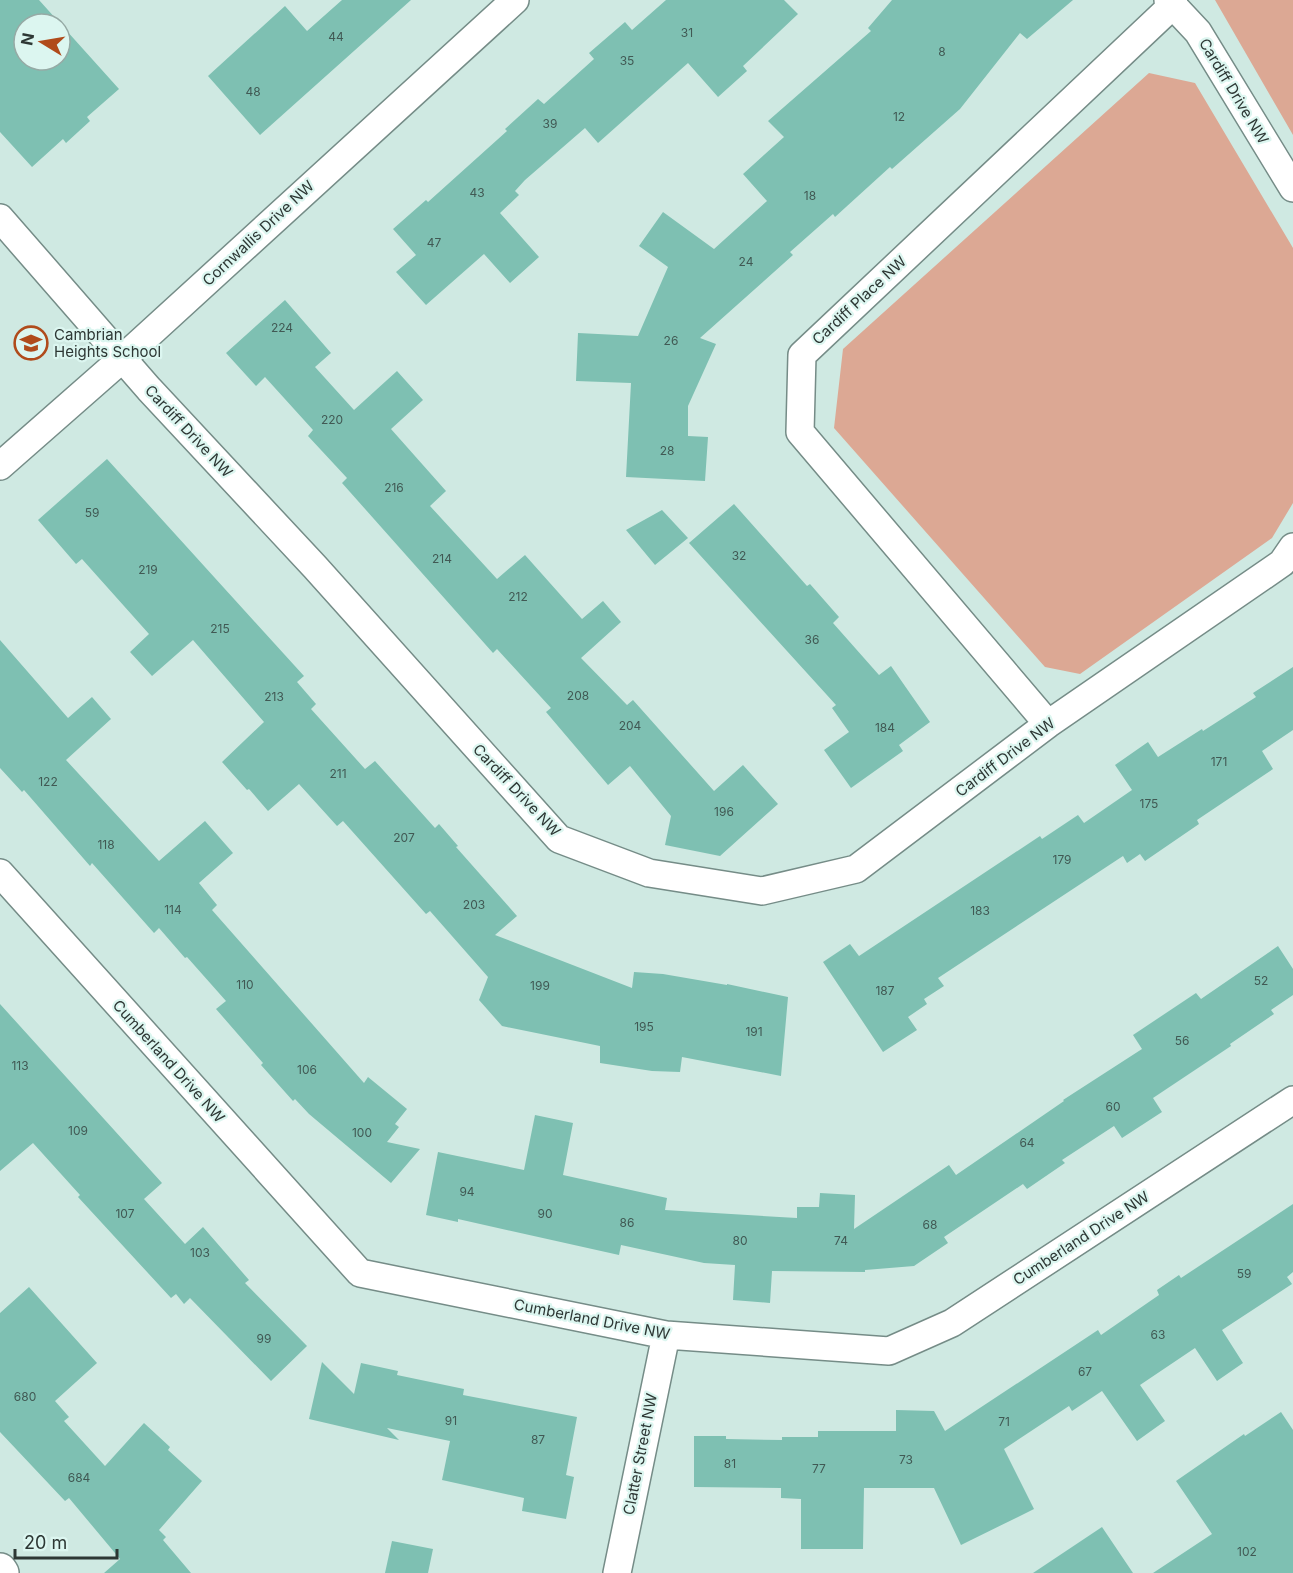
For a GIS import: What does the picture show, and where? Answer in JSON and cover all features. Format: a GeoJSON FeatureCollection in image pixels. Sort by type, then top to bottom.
{"type":"FeatureCollection","features":[{"type":"Feature","properties":{"kind":"street","name":"Cornwallis Drive NW"},"geometry":{"type":"LineString","coordinates":[[0,466],[123,358],[515,0]]}},
{"type":"Feature","properties":{"kind":"street","name":"Cardiff Drive NW"},"geometry":{"type":"LineString","coordinates":[[1171,2],[1198,32],[1293,188]]}},
{"type":"Feature","properties":{"kind":"street","name":"Cardiff Place NW"},"geometry":{"type":"LineString","coordinates":[[1048,724],[800,432],[802,355],[1171,2]]}},
{"type":"Feature","properties":{"kind":"street","name":"Cardiff Drive NW"},"geometry":{"type":"LineString","coordinates":[[0,218],[149,389],[315,567],[559,838],[649,873],[762,891],[856,869],[1048,724],[1282,563],[1293,547]]}},
{"type":"Feature","properties":{"kind":"street","name":"Cumberland Drive NW"},"geometry":{"type":"LineString","coordinates":[[0,873],[360,1273],[666,1335],[889,1351],[952,1323],[1293,1100]]}},
{"type":"Feature","properties":{"kind":"street","name":"Clatter Street NW"},"geometry":{"type":"LineString","coordinates":[[617,1573],[666,1335]]}},
{"type":"Feature","properties":{"kind":"shaded area"},"geometry":{"type":"Polygon","coordinates":[[[1215,0],[1293,0],[1293,135],[1215,0]]]}},
{"type":"Feature","properties":{"kind":"shaded area"},"geometry":{"type":"Polygon","coordinates":[[[1149,73],[1195,83],[1293,248],[1293,503],[1272,538],[1080,674],[1045,667],[834,428],[843,349],[1149,73]]]}},
{"type":"Feature","properties":{"kind":"building"},"geometry":{"type":"Polygon","coordinates":[[[0,0],[39,0],[50,12],[12,12],[12,72],[72,72],[72,37],[119,89],[87,117],[90,121],[66,143],[63,139],[32,167],[0,132],[0,0]]]}},
{"type":"Feature","properties":{"kind":"building"},"geometry":{"type":"Polygon","coordinates":[[[342,0],[411,0],[260,135],[208,76],[285,6],[307,31],[342,0]]]}},
{"type":"Feature","properties":{"kind":"building"},"geometry":{"type":"Polygon","coordinates":[[[666,0],[784,0],[798,14],[743,66],[747,71],[718,97],[688,63],[598,143],[585,128],[525,180],[515,191],[519,195],[500,213],[539,257],[510,283],[484,254],[426,305],[396,272],[416,255],[393,229],[426,200],[428,202],[507,131],[505,129],[538,99],[544,104],[594,59],[589,53],[625,22],[632,30],[666,0]]]}},
{"type":"Feature","properties":{"kind":"building"},"geometry":{"type":"Polygon","coordinates":[[[892,0],[1073,0],[1027,39],[1020,33],[960,109],[892,169],[890,167],[835,217],[833,214],[790,252],[793,255],[700,338],[716,344],[688,406],[688,436],[708,437],[705,481],[626,477],[631,383],[576,381],[578,333],[638,336],[668,267],[639,246],[663,212],[714,249],[767,201],[743,174],[784,137],[768,121],[871,31],[868,28],[892,0]]]}},
{"type":"Feature","properties":{"kind":"building"},"geometry":{"type":"Polygon","coordinates":[[[285,300],[331,353],[315,367],[354,410],[397,371],[423,400],[391,429],[446,491],[430,506],[497,579],[525,555],[582,619],[603,601],[621,622],[581,658],[627,705],[633,700],[714,791],[743,765],[778,804],[720,856],[665,845],[671,816],[630,766],[608,785],[546,712],[551,708],[497,649],[493,653],[342,483],[347,478],[308,436],[313,430],[265,377],[256,386],[226,353],[285,300]]]}},
{"type":"Feature","properties":{"kind":"building"},"geometry":{"type":"Polygon","coordinates":[[[107,459],[304,676],[297,682],[316,704],[311,709],[365,769],[375,761],[435,828],[439,824],[458,846],[456,847],[517,916],[495,935],[632,988],[634,972],[727,984],[788,997],[781,1076],[682,1057],[680,1072],[652,1071],[600,1063],[600,1046],[502,1026],[479,1000],[488,977],[430,911],[426,914],[343,821],[337,826],[299,784],[268,811],[222,762],[264,722],[193,640],[152,676],[130,652],[149,634],[82,559],[76,564],[38,520],[107,459]]]}},
{"type":"Feature","properties":{"kind":"building"},"geometry":{"type":"Polygon","coordinates":[[[734,504],[807,586],[810,584],[839,617],[833,623],[879,675],[891,666],[930,722],[899,745],[903,751],[851,788],[824,750],[849,732],[832,708],[836,705],[689,543],[734,504]]]}},
{"type":"Feature","properties":{"kind":"building"},"geometry":{"type":"Polygon","coordinates":[[[662,510],[688,538],[655,565],[626,530],[662,510]]]}},
{"type":"Feature","properties":{"kind":"building"},"geometry":{"type":"Polygon","coordinates":[[[0,640],[68,718],[92,697],[111,719],[66,760],[159,861],[205,821],[233,853],[199,883],[217,905],[212,910],[364,1083],[368,1077],[407,1109],[395,1124],[399,1127],[387,1142],[420,1149],[391,1183],[309,1114],[295,1099],[293,1101],[216,1009],[226,1001],[159,928],[154,933],[92,863],[90,866],[24,790],[22,792],[0,768],[0,640]]]}},
{"type":"Feature","properties":{"kind":"building"},"geometry":{"type":"Polygon","coordinates":[[[1293,667],[1293,730],[1262,751],[1273,769],[1197,820],[1199,824],[1145,861],[1140,854],[1127,863],[1123,856],[938,978],[944,986],[924,999],[927,1004],[908,1017],[917,1030],[883,1052],[823,962],[850,944],[859,956],[1040,836],[1042,839],[1078,815],[1084,823],[1132,790],[1115,765],[1148,742],[1158,757],[1256,697],[1253,693],[1293,667]]]}},
{"type":"Feature","properties":{"kind":"building"},"geometry":{"type":"Polygon","coordinates":[[[1278,946],[1293,969],[1293,995],[1271,1010],[1274,1014],[1153,1098],[1162,1112],[1122,1138],[1114,1126],[1062,1160],[1065,1163],[1027,1189],[1023,1184],[944,1237],[948,1243],[914,1266],[865,1270],[865,1272],[772,1271],[770,1303],[733,1300],[735,1265],[704,1263],[621,1245],[619,1255],[458,1219],[458,1222],[426,1215],[438,1152],[524,1170],[535,1115],[573,1123],[563,1175],[667,1198],[665,1210],[797,1218],[797,1207],[819,1207],[820,1193],[855,1195],[854,1229],[949,1165],[956,1175],[1063,1100],[1142,1049],[1133,1035],[1196,993],[1201,999],[1278,946]]]}},
{"type":"Feature","properties":{"kind":"building"},"geometry":{"type":"Polygon","coordinates":[[[0,1004],[162,1183],[144,1199],[185,1244],[203,1227],[249,1280],[245,1283],[307,1346],[271,1381],[190,1298],[184,1304],[176,1294],[171,1298],[78,1197],[80,1195],[33,1143],[0,1171],[0,1004]]]}},
{"type":"Feature","properties":{"kind":"building"},"geometry":{"type":"Polygon","coordinates":[[[1293,1204],[1293,1272],[1287,1277],[1292,1284],[1222,1330],[1243,1363],[1217,1381],[1195,1348],[1140,1385],[1165,1421],[1137,1441],[1102,1391],[1072,1411],[1069,1406],[1004,1449],[1034,1509],[961,1545],[934,1488],[864,1488],[863,1549],[801,1549],[801,1499],[781,1498],[781,1488],[694,1487],[694,1436],[782,1440],[782,1437],[818,1437],[818,1431],[896,1431],[896,1410],[934,1411],[945,1431],[1098,1330],[1101,1335],[1159,1295],[1157,1290],[1179,1275],[1181,1278],[1293,1204]]]}},
{"type":"Feature","properties":{"kind":"building"},"geometry":{"type":"Polygon","coordinates":[[[29,1287],[97,1363],[55,1401],[69,1417],[64,1421],[105,1466],[144,1423],[170,1447],[168,1450],[202,1481],[159,1530],[166,1537],[163,1540],[191,1573],[104,1573],[120,1559],[69,1498],[65,1501],[0,1432],[0,1313],[29,1287]]]}},
{"type":"Feature","properties":{"kind":"building"},"geometry":{"type":"Polygon","coordinates":[[[322,1362],[354,1394],[361,1363],[398,1371],[397,1375],[464,1389],[463,1395],[577,1417],[566,1475],[574,1477],[566,1519],[522,1511],[524,1498],[442,1480],[450,1441],[387,1428],[399,1440],[309,1419],[322,1362]]]}},
{"type":"Feature","properties":{"kind":"building"},"geometry":{"type":"Polygon","coordinates":[[[1281,1412],[1293,1430],[1293,1573],[1153,1573],[1212,1534],[1176,1481],[1244,1434],[1245,1436],[1281,1412]]]}},
{"type":"Feature","properties":{"kind":"building"},"geometry":{"type":"Polygon","coordinates":[[[1102,1527],[1133,1573],[1033,1573],[1102,1527]]]}},
{"type":"Feature","properties":{"kind":"building"},"geometry":{"type":"Polygon","coordinates":[[[392,1541],[433,1549],[428,1573],[385,1573],[392,1541]]]}},
{"type":"Feature","properties":{"kind":"place","name":"Cambrian Heights School"},"geometry":{"type":"Point","coordinates":[31,343]}}]}
